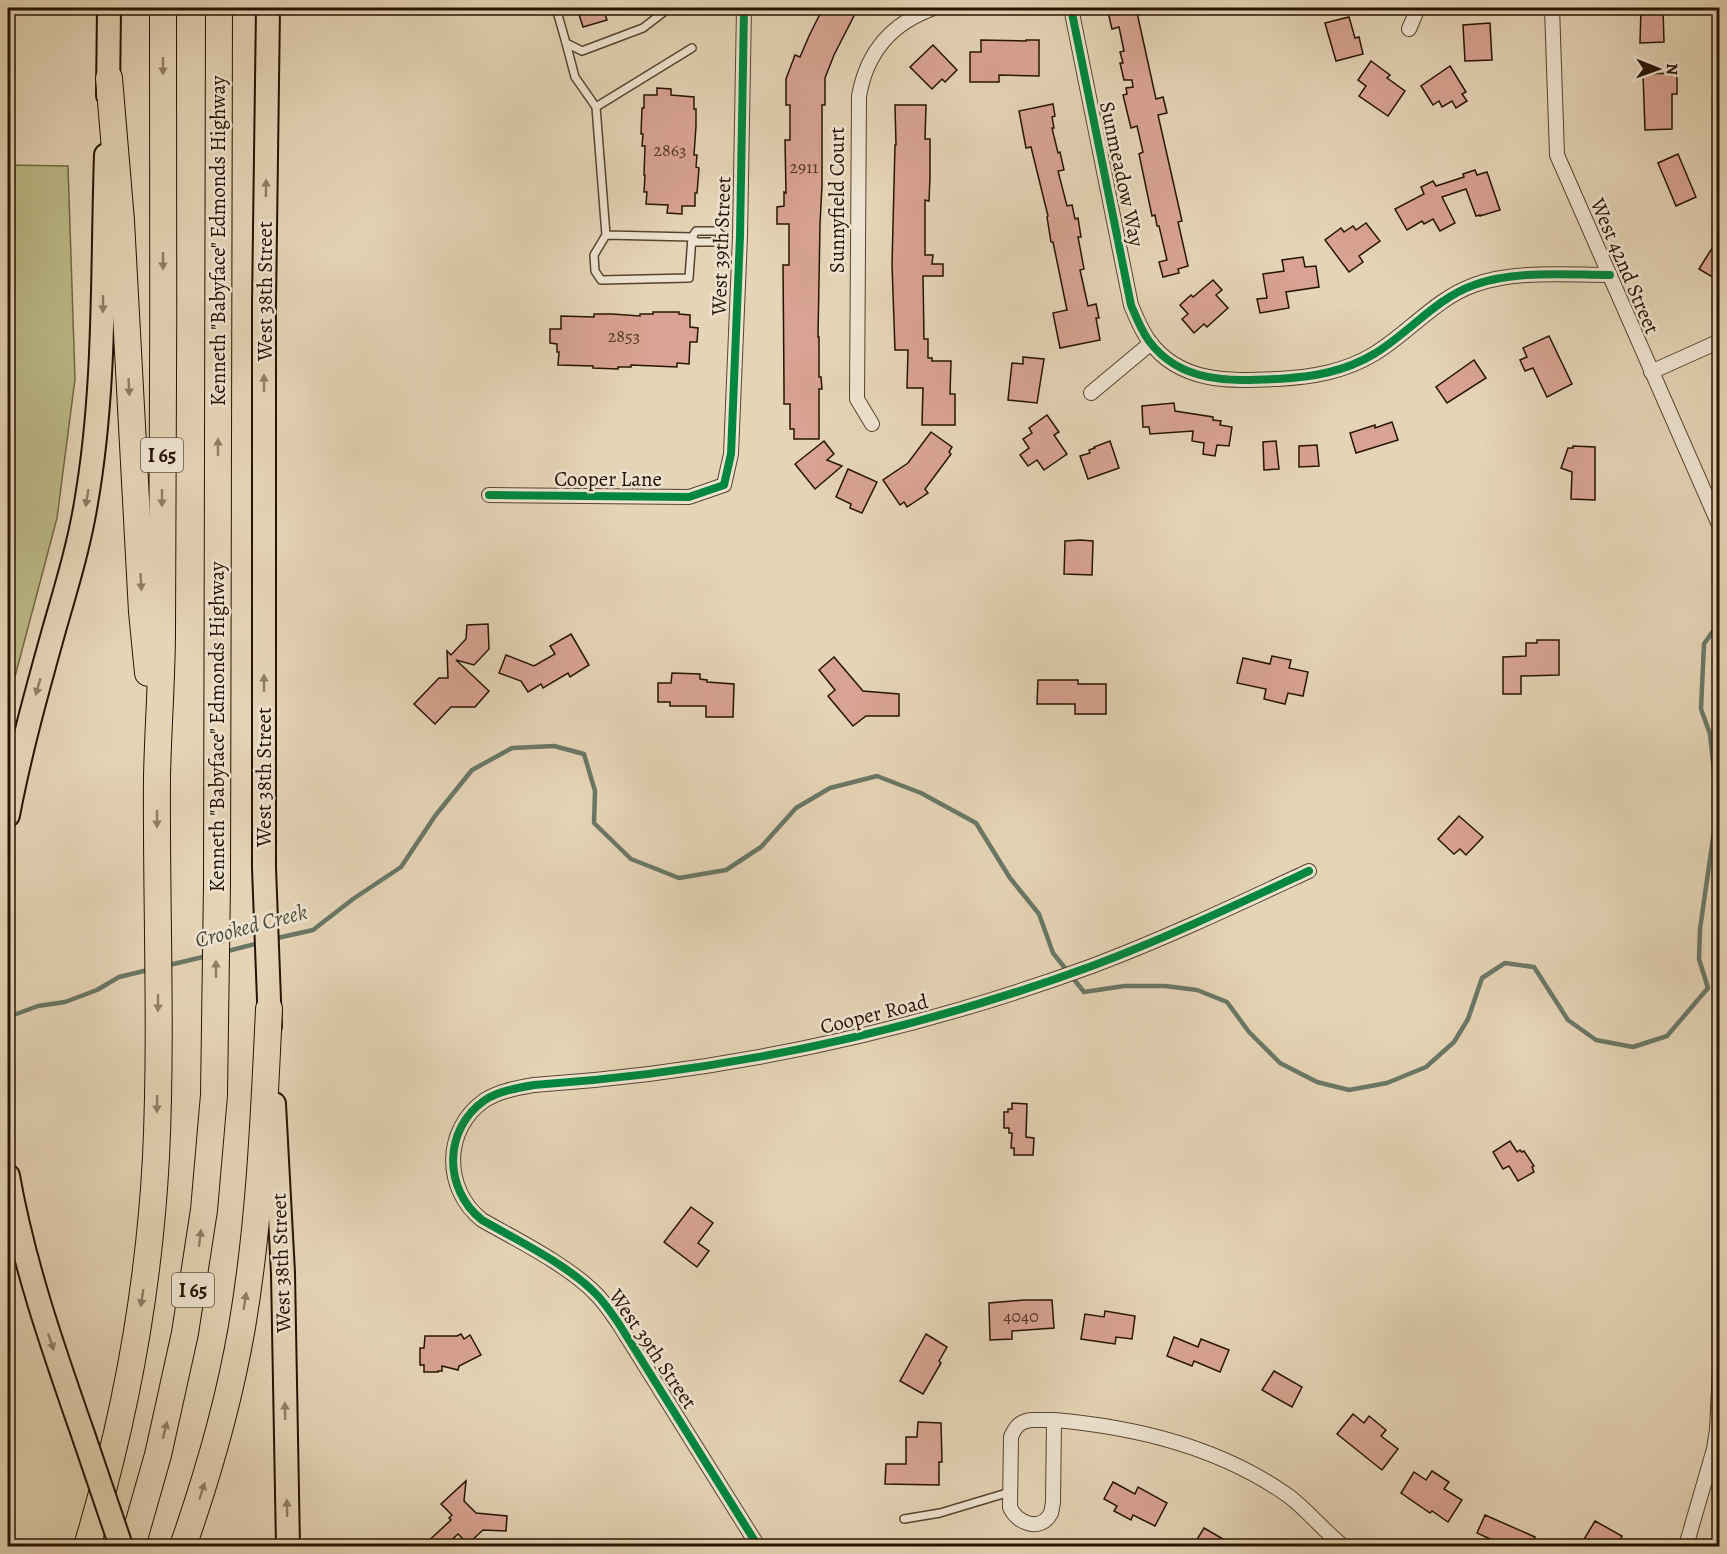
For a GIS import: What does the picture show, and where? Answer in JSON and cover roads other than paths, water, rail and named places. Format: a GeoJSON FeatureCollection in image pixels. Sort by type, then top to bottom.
{"type":"FeatureCollection","features":[{"type":"Feature","properties":{"kind":"highway","name":"I 65"},"geometry":{"type":"LineString","coordinates":[[87,1546],[118,1429],[135,1340],[146,1275],[156,1157],[157,772],[162,633],[163,8]]}},
{"type":"Feature","properties":{"kind":"highway","name":"Kenneth \"Babyface\" Edmonds Highway"},"geometry":{"type":"LineString","coordinates":[[132,1546],[169,1411],[192,1296],[211,1136],[216,1027],[219,8]]}},
{"type":"Feature","properties":{"kind":"highway"},"geometry":{"type":"LineString","coordinates":[[109,78],[121,221],[142,612],[157,772]]}},
{"type":"Feature","properties":{"kind":"highway"},"geometry":{"type":"LineString","coordinates":[[183,1546],[207,1475],[242,1327],[259,1189],[269,1009]]}},
{"type":"Feature","properties":{"kind":"main road"},"geometry":{"type":"LineString","coordinates":[[8,815],[24,738],[79,536],[93,453],[101,368],[109,8]]}},
{"type":"Feature","properties":{"kind":"main road","name":"West 38th Street"},"geometry":{"type":"LineString","coordinates":[[268,8],[264,326],[264,868],[283,1272],[288,1546]]}},
{"type":"Feature","properties":{"kind":"main road"},"geometry":{"type":"LineString","coordinates":[[8,1176],[21,1241],[39,1307],[121,1546]]}},
{"type":"Feature","properties":{"kind":"street","name":"West 39th Street"},"geometry":{"type":"LineString","coordinates":[[724,485],[731,454],[740,236],[744,8]]}},
{"type":"Feature","properties":{"kind":"street","name":"Sunnyfield Court"},"geometry":{"type":"LineString","coordinates":[[872,424],[858,399],[859,96],[861,82],[869,61],[891,32],[915,15],[934,8]]}},
{"type":"Feature","properties":{"kind":"street","name":"Sunmeadow Way"},"geometry":{"type":"LineString","coordinates":[[1071,8],[1131,305],[1142,330],[1151,343]]}},
{"type":"Feature","properties":{"kind":"street"},"geometry":{"type":"LineString","coordinates":[[1409,29],[1418,8]]}},
{"type":"Feature","properties":{"kind":"street","name":"West 42nd Street"},"geometry":{"type":"LineString","coordinates":[[1552,8],[1557,155],[1719,527]]}},
{"type":"Feature","properties":{"kind":"street"},"geometry":{"type":"LineString","coordinates":[[1090,393],[1151,343],[1179,366],[1192,373],[1213,379],[1234,381],[1318,376],[1345,368],[1372,356],[1439,303],[1480,283],[1510,276],[1610,275]]}},
{"type":"Feature","properties":{"kind":"street"},"geometry":{"type":"LineString","coordinates":[[1651,372],[1719,341]]}},
{"type":"Feature","properties":{"kind":"street","name":"Cooper Lane"},"geometry":{"type":"LineString","coordinates":[[489,495],[689,497],[724,485]]}},
{"type":"Feature","properties":{"kind":"street","name":"Cooper Road"},"geometry":{"type":"LineString","coordinates":[[454,1149],[464,1121],[479,1105],[499,1093],[534,1085],[661,1074],[793,1052],[927,1020],[1093,965],[1187,927],[1309,871]]}},
{"type":"Feature","properties":{"kind":"street","name":"West 39th Street"},"geometry":{"type":"LineString","coordinates":[[454,1149],[452,1163],[454,1178],[459,1192],[476,1216],[573,1274],[596,1294],[610,1311],[758,1546]]}},
{"type":"Feature","properties":{"kind":"street"},"geometry":{"type":"LineString","coordinates":[[1686,1546],[1718,1430],[1719,1370]]}},
{"type":"Feature","properties":{"kind":"street"},"geometry":{"type":"LineString","coordinates":[[1054,1420],[1053,1503],[1050,1513],[1047,1518],[1035,1524],[1022,1522],[1011,1511],[1011,1437],[1019,1424],[1028,1420],[1054,1420],[1097,1424],[1136,1432],[1185,1446],[1221,1460],[1258,1478],[1290,1498],[1314,1517],[1343,1546]]}},
{"type":"Feature","properties":{"kind":"lane"},"geometry":{"type":"LineString","coordinates":[[556,8],[575,77],[596,107],[606,235],[594,255],[595,271],[601,280],[689,278],[692,237],[696,231],[717,231],[722,236],[740,236]]}},
{"type":"Feature","properties":{"kind":"lane"},"geometry":{"type":"LineString","coordinates":[[566,43],[582,51],[643,28],[669,8]]}},
{"type":"Feature","properties":{"kind":"lane"},"geometry":{"type":"LineString","coordinates":[[596,107],[692,48]]}},
{"type":"Feature","properties":{"kind":"lane"},"geometry":{"type":"LineString","coordinates":[[606,235],[692,237]]}},
{"type":"Feature","properties":{"kind":"lane"},"geometry":{"type":"LineString","coordinates":[[692,237],[696,242],[717,242],[722,236]]}},
{"type":"Feature","properties":{"kind":"lane"},"geometry":{"type":"LineString","coordinates":[[904,1519],[940,1513],[1010,1492]]}},
{"type":"Feature","properties":{"kind":"waterway","name":"Crooked Creek"},"geometry":{"type":"LineString","coordinates":[[273,939],[313,930],[353,899],[401,867],[435,816],[472,770],[512,748],[554,746],[584,754],[595,791],[594,823],[631,859],[679,878],[726,870],[761,847],[796,808],[830,788],[877,776],[921,793],[976,823],[1010,878],[1039,914],[1053,953],[1084,992],[1124,986],[1165,986],[1197,990],[1227,1002],[1249,1032],[1280,1063],[1317,1082],[1349,1090],[1387,1083],[1426,1067],[1454,1042],[1468,1019],[1482,978],[1505,963],[1534,967],[1568,1020],[1596,1040],[1633,1047],[1667,1036],[1708,988],[1699,959],[1700,929],[1716,817],[1710,734],[1701,709],[1704,644],[1720,621]]}},
{"type":"Feature","properties":{"kind":"waterway","name":"Crooked Creek"},"geometry":{"type":"LineString","coordinates":[[224,952],[259,943]]}},
{"type":"Feature","properties":{"kind":"waterway","name":"Crooked Creek"},"geometry":{"type":"LineString","coordinates":[[165,966],[207,956]]}},
{"type":"Feature","properties":{"kind":"waterway","name":"Crooked Creek"},"geometry":{"type":"LineString","coordinates":[[8,1017],[38,1006],[65,1002],[97,990],[119,977],[152,969]]}}]}
